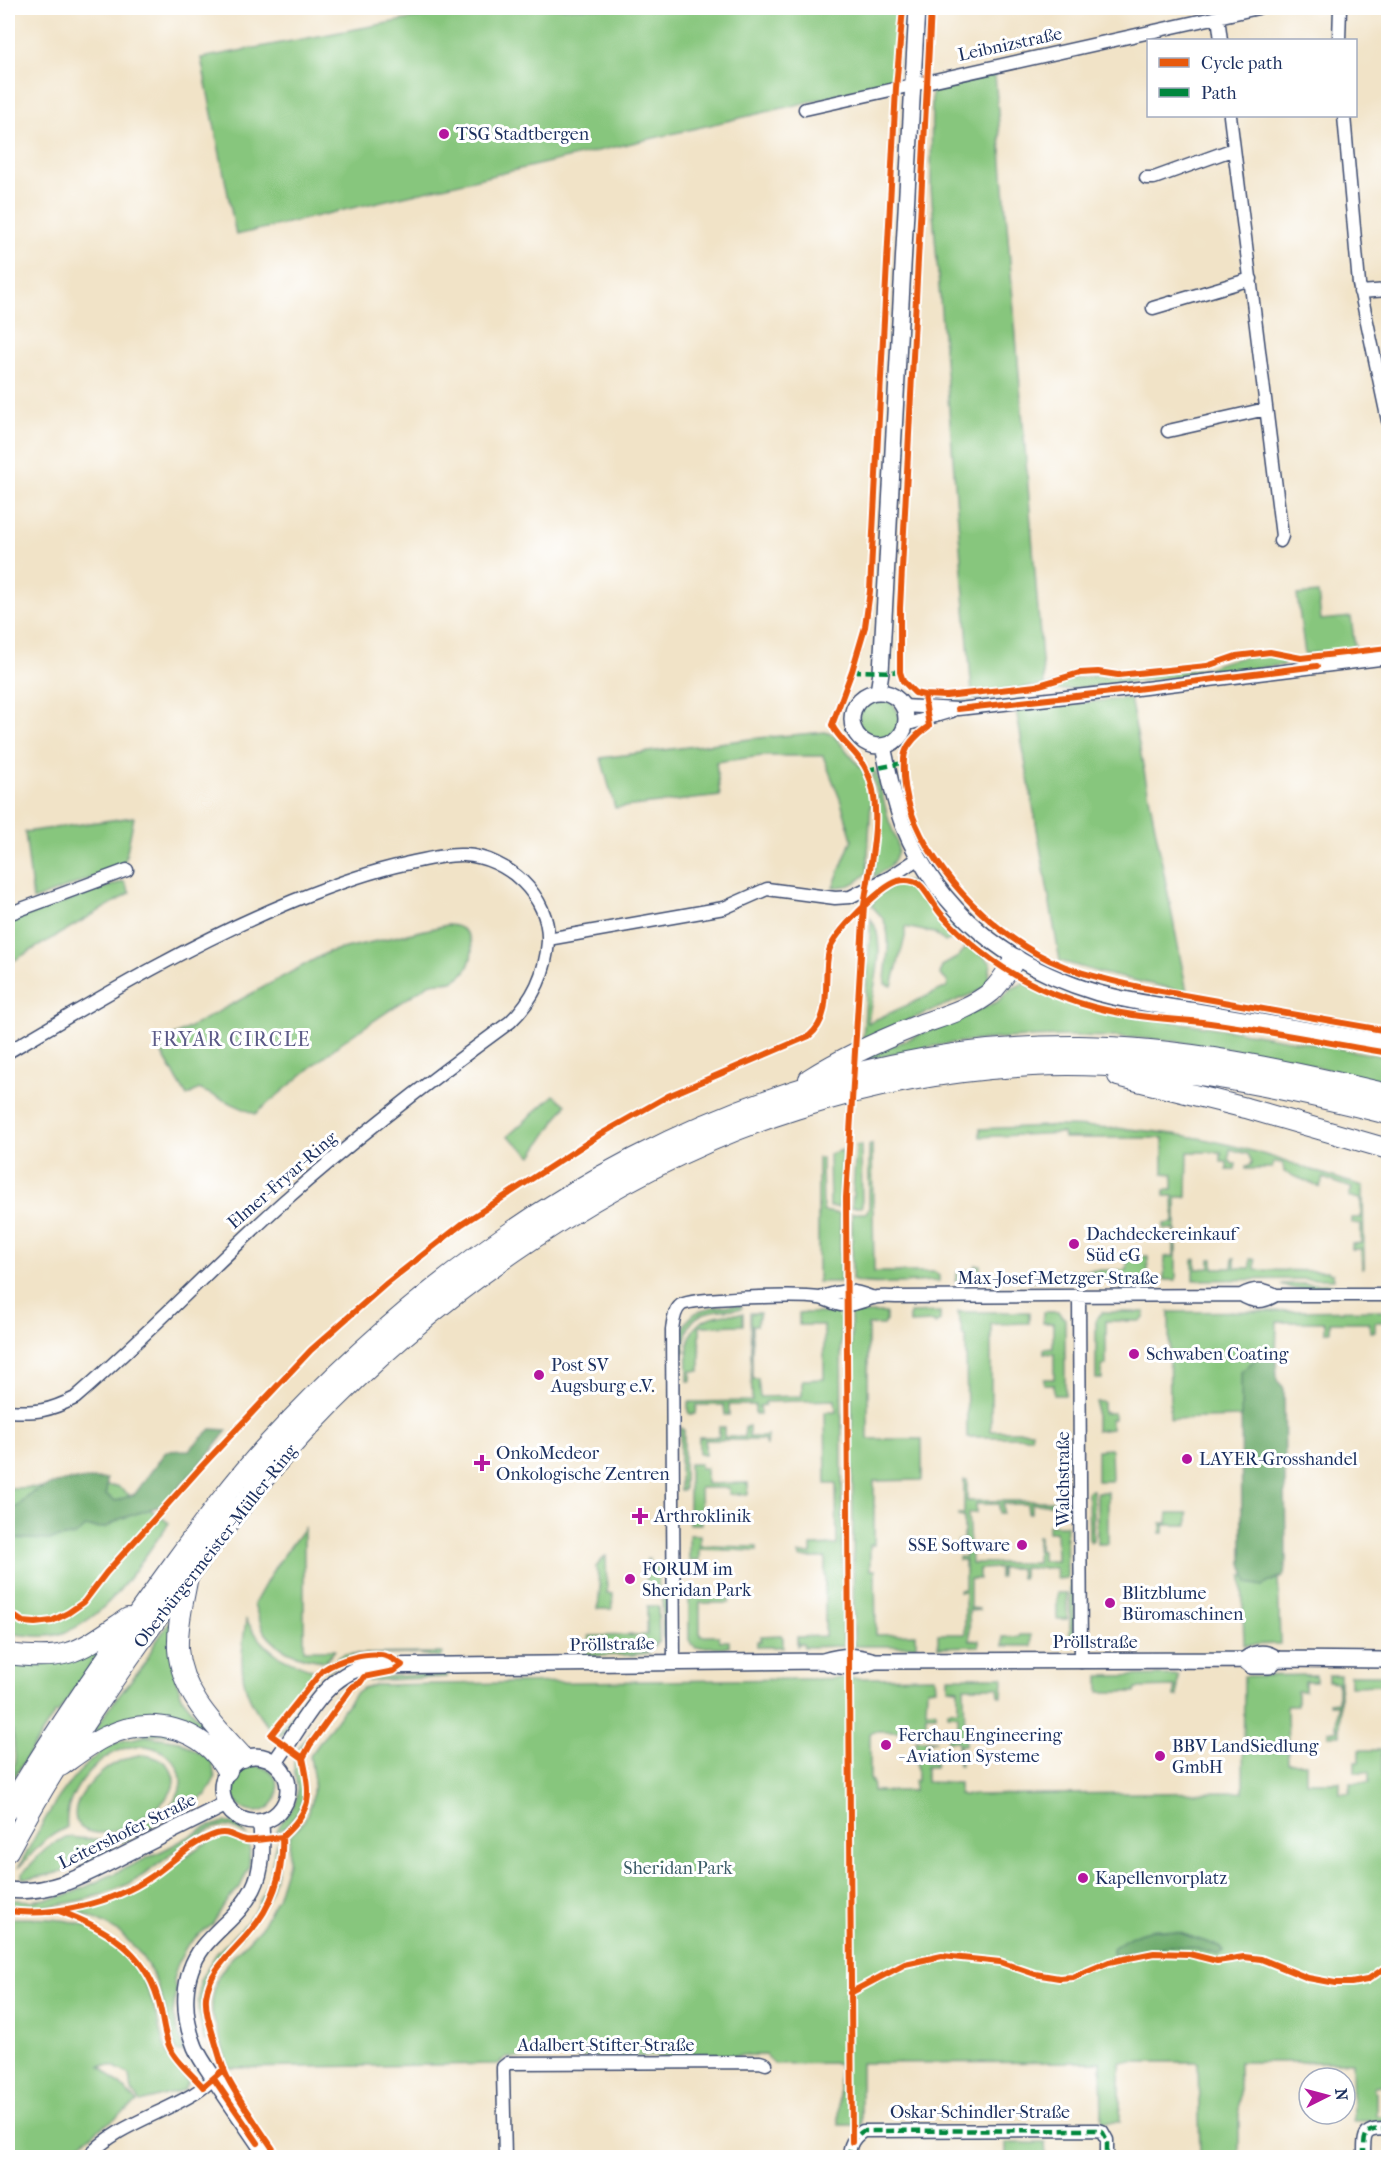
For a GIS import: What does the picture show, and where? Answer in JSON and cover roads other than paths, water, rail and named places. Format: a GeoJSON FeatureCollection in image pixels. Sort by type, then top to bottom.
{"type":"FeatureCollection","features":[{"type":"Feature","properties":{"kind":"highway"},"geometry":{"type":"LineString","coordinates":[[854,1073],[989,993],[1000,982],[1015,959]]}},
{"type":"Feature","properties":{"kind":"highway","name":"Oberbürgermeister-Müller-Ring"},"geometry":{"type":"LineString","coordinates":[[8,1851],[52,1773],[99,1700],[251,1494],[312,1423],[374,1362],[484,1273],[610,1192],[688,1151],[757,1122],[854,1073],[909,1061],[996,1050],[1111,1047],[1178,1053],[1246,1063],[1389,1094]]}},
{"type":"Feature","properties":{"kind":"highway","name":"Oberbürgermeister-Müller-Ring"},"geometry":{"type":"LineString","coordinates":[[8,1810],[35,1763],[83,1690],[236,1482],[266,1446],[363,1348],[416,1302],[510,1233],[601,1175],[700,1126],[789,1092],[831,1065],[854,1073],[912,1079],[1035,1066],[1143,1068],[1209,1076],[1281,1089],[1389,1114]]}},
{"type":"Feature","properties":{"kind":"highway"},"geometry":{"type":"LineString","coordinates":[[1078,1065],[1246,1108],[1389,1149]]}},
{"type":"Feature","properties":{"kind":"highway"},"geometry":{"type":"LineString","coordinates":[[188,1577],[179,1627],[180,1666],[186,1684],[198,1704],[243,1757]]}},
{"type":"Feature","properties":{"kind":"highway"},"geometry":{"type":"LineString","coordinates":[[8,1654],[42,1658],[78,1651],[141,1610]]}},
{"type":"Feature","properties":{"kind":"highway"},"geometry":{"type":"LineString","coordinates":[[52,1773],[109,1735],[129,1728],[149,1726],[178,1730],[202,1741],[215,1752],[227,1771]]}},
{"type":"Feature","properties":{"kind":"street"},"geometry":{"type":"LineString","coordinates":[[878,692],[881,672],[917,8]]}},
{"type":"Feature","properties":{"kind":"street","name":"Leibnizstraße"},"geometry":{"type":"LineString","coordinates":[[805,109],[1258,8]]}},
{"type":"Feature","properties":{"kind":"street"},"geometry":{"type":"LineString","coordinates":[[1339,39],[1340,8]]}},
{"type":"Feature","properties":{"kind":"street"},"geometry":{"type":"LineString","coordinates":[[1218,17],[1221,39]]}},
{"type":"Feature","properties":{"kind":"street"},"geometry":{"type":"LineString","coordinates":[[1230,117],[1282,536],[1280,541]]}},
{"type":"Feature","properties":{"kind":"street"},"geometry":{"type":"LineString","coordinates":[[1344,117],[1360,292],[1389,421]]}},
{"type":"Feature","properties":{"kind":"street"},"geometry":{"type":"LineString","coordinates":[[1146,178],[1154,178],[1234,149]]}},
{"type":"Feature","properties":{"kind":"street"},"geometry":{"type":"LineString","coordinates":[[1154,308],[1251,279]]}},
{"type":"Feature","properties":{"kind":"street"},"geometry":{"type":"LineString","coordinates":[[1360,292],[1389,290]]}},
{"type":"Feature","properties":{"kind":"street"},"geometry":{"type":"LineString","coordinates":[[1168,431],[1266,409]]}},
{"type":"Feature","properties":{"kind":"street"},"geometry":{"type":"LineString","coordinates":[[903,706],[958,709],[1389,658]]}},
{"type":"Feature","properties":{"kind":"street"},"geometry":{"type":"LineString","coordinates":[[878,692],[892,695],[903,706],[905,725],[897,739],[883,746],[865,742],[854,729],[853,712],[862,698],[878,692]]}},
{"type":"Feature","properties":{"kind":"street"},"geometry":{"type":"LineString","coordinates":[[905,725],[958,709]]}},
{"type":"Feature","properties":{"kind":"street"},"geometry":{"type":"LineString","coordinates":[[883,746],[893,797],[903,826],[919,858],[946,897],[966,920],[988,940],[1015,959],[1051,977],[1108,995],[1389,1043]]}},
{"type":"Feature","properties":{"kind":"street","name":"Elmer-Fryar-Ring"},"geometry":{"type":"LineString","coordinates":[[8,1052],[167,960],[236,926],[339,883],[402,865],[463,855],[495,862],[516,875],[534,897],[544,917],[548,939],[544,969],[536,989],[510,1022],[349,1144],[233,1248],[75,1398],[34,1413],[8,1411]]}},
{"type":"Feature","properties":{"kind":"street"},"geometry":{"type":"LineString","coordinates":[[548,939],[724,908],[767,889],[836,898],[850,897],[890,877],[919,858]]}},
{"type":"Feature","properties":{"kind":"street"},"geometry":{"type":"LineString","coordinates":[[8,914],[127,870]]}},
{"type":"Feature","properties":{"kind":"street","name":"Max-Josef-Metzger-Straße"},"geometry":{"type":"LineString","coordinates":[[674,1663],[672,1330],[675,1314],[681,1305],[695,1300],[820,1298],[839,1305],[854,1305],[874,1298],[1241,1295],[1250,1301],[1266,1301],[1276,1295],[1389,1295]]}},
{"type":"Feature","properties":{"kind":"street","name":"Walchstraße"},"geometry":{"type":"LineString","coordinates":[[1079,1296],[1081,1662]]}},
{"type":"Feature","properties":{"kind":"street","name":"Pröllstraße"},"geometry":{"type":"LineString","coordinates":[[275,1762],[319,1699],[335,1681],[354,1669],[368,1666],[823,1661],[841,1655],[856,1655],[874,1661],[1244,1660],[1251,1666],[1269,1666],[1277,1659],[1389,1660]]}},
{"type":"Feature","properties":{"kind":"street"},"geometry":{"type":"LineString","coordinates":[[227,1771],[243,1757],[259,1755],[275,1762],[285,1773],[288,1796],[281,1810],[261,1822],[262,1854],[254,1887],[233,1918],[203,1948],[192,1967],[185,2004],[188,2026],[196,2050],[268,2157]]}},
{"type":"Feature","properties":{"kind":"street","name":"Leitershofer Straße"},"geometry":{"type":"LineString","coordinates":[[227,1771],[222,1785],[222,1795],[226,1804],[240,1818],[261,1822]]}},
{"type":"Feature","properties":{"kind":"street","name":"Leitershofer Straße"},"geometry":{"type":"LineString","coordinates":[[9,1890],[26,1892],[52,1888],[80,1878],[226,1804]]}},
{"type":"Feature","properties":{"kind":"street","name":"Adalbert-Stifter-Straße"},"geometry":{"type":"LineString","coordinates":[[505,2157],[502,2072],[503,2067],[508,2063],[760,2062],[766,2064]]}},
{"type":"Feature","properties":{"kind":"street"},"geometry":{"type":"LineString","coordinates":[[87,2157],[118,2133],[195,2093],[214,2079]]}},
{"type":"Feature","properties":{"kind":"street"},"geometry":{"type":"LineString","coordinates":[[1364,2157],[1366,2134],[1372,2129],[1389,2129]]}},
{"type":"Feature","properties":{"kind":"street","name":"Oskar-Schindler-Straße"},"geometry":{"type":"LineString","coordinates":[[849,2157],[849,2148],[854,2137],[863,2131],[1087,2130],[1102,2132],[1107,2140],[1107,2157]]}},
{"type":"Feature","properties":{"kind":"place","name":"TSG Stadtbergen"},"geometry":{"type":"Point","coordinates":[444,134]}},
{"type":"Feature","properties":{"kind":"place","name":"Dachdeckereinkauf Süd eG"},"geometry":{"type":"Point","coordinates":[1074,1244]}},
{"type":"Feature","properties":{"kind":"place","name":"Schwaben Coating"},"geometry":{"type":"Point","coordinates":[1134,1354]}},
{"type":"Feature","properties":{"kind":"place","name":"Post SV Augsburg e.V."},"geometry":{"type":"Point","coordinates":[539,1375]}},
{"type":"Feature","properties":{"kind":"place","name":"LAYER-Grosshandel"},"geometry":{"type":"Point","coordinates":[1187,1459]}},
{"type":"Feature","properties":{"kind":"place","name":"OnkoMedeor Onkologische Zentren"},"geometry":{"type":"Point","coordinates":[482,1463]}},
{"type":"Feature","properties":{"kind":"place","name":"Arthroklinik"},"geometry":{"type":"Point","coordinates":[640,1516]}},
{"type":"Feature","properties":{"kind":"place","name":"SSE Software"},"geometry":{"type":"Point","coordinates":[1022,1545]}},
{"type":"Feature","properties":{"kind":"place","name":"FORUM im Sheridan Park"},"geometry":{"type":"Point","coordinates":[630,1579]}},
{"type":"Feature","properties":{"kind":"place","name":"Blitzblume Büromaschinen"},"geometry":{"type":"Point","coordinates":[1110,1603]}},
{"type":"Feature","properties":{"kind":"place","name":"Ferchau Engineering - Aviation Systeme"},"geometry":{"type":"Point","coordinates":[886,1745]}},
{"type":"Feature","properties":{"kind":"place","name":"BBV LandSiedlung GmbH"},"geometry":{"type":"Point","coordinates":[1160,1756]}},
{"type":"Feature","properties":{"kind":"place","name":"Kapellenvorplatz"},"geometry":{"type":"Point","coordinates":[1083,1878]}},
{"type":"Feature","properties":{"kind":"district","name":"FRYAR CIRCLE"},"geometry":{"type":"Point","coordinates":[231,1039]}},
{"type":"Feature","properties":{"kind":"park label","name":"Sheridan Park"},"geometry":{"type":"Point","coordinates":[678,1868]}}]}
